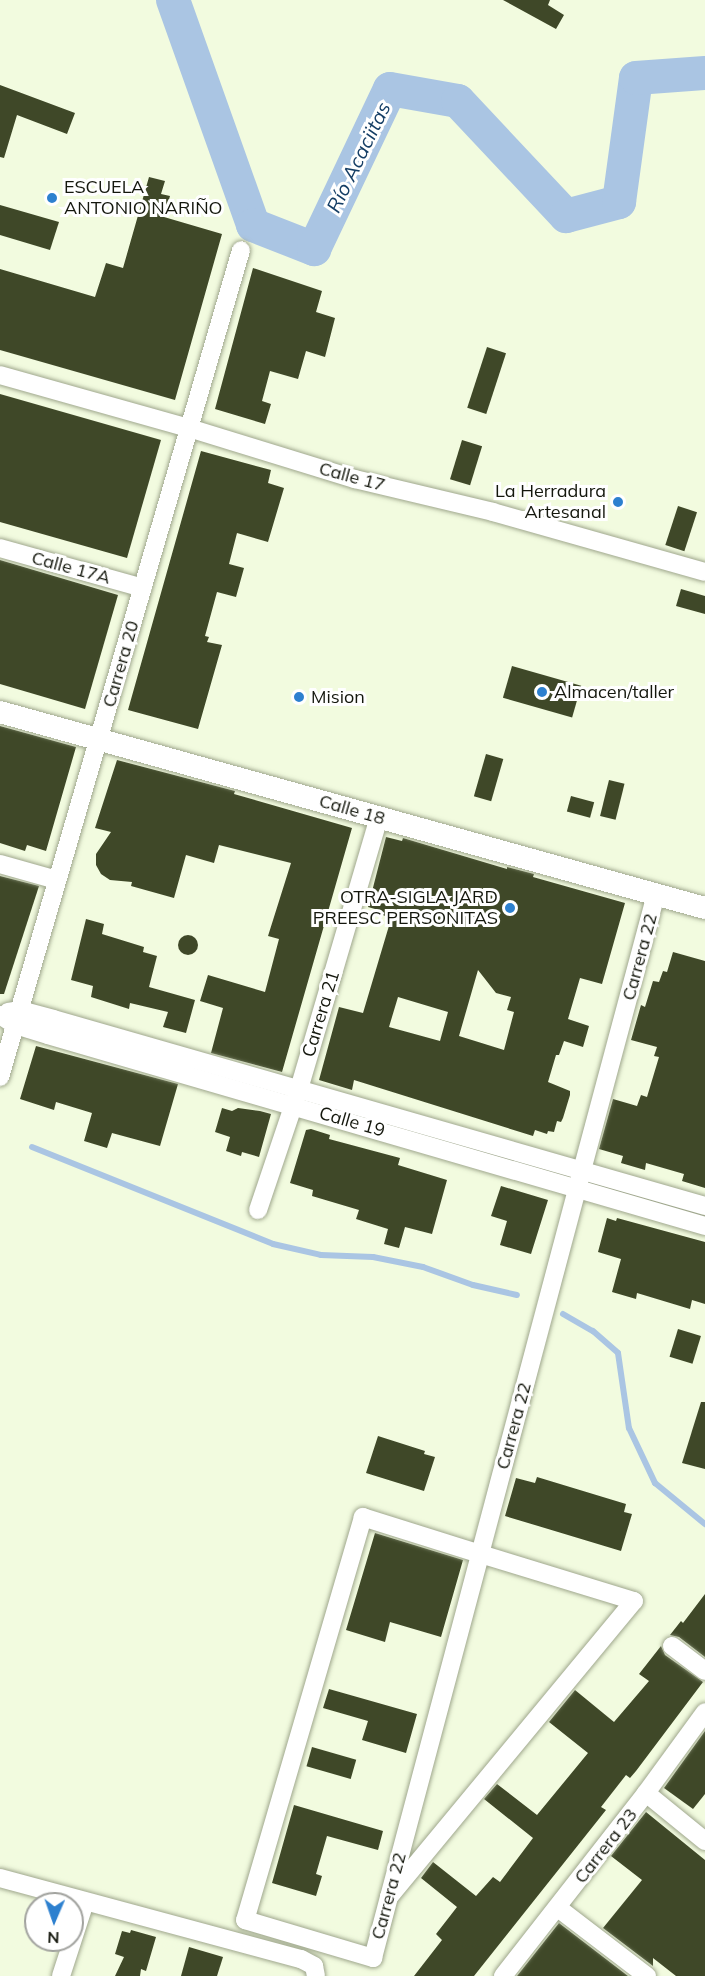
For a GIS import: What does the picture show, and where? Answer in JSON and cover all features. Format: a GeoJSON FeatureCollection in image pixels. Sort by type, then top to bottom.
{"type":"FeatureCollection","features":[{"type":"Feature","properties":{"kind":"street","name":"Carrera 20"},"geometry":{"type":"LineString","coordinates":[[0,1077],[9,1015],[57,880],[241,250]]}},
{"type":"Feature","properties":{"kind":"street","name":"Calle 17"},"geometry":{"type":"LineString","coordinates":[[0,375],[189,428],[355,479],[558,530],[705,572]]}},
{"type":"Feature","properties":{"kind":"street","name":"Calle 17A"},"geometry":{"type":"LineString","coordinates":[[0,548],[143,588]]}},
{"type":"Feature","properties":{"kind":"street","name":"Calle 18"},"geometry":{"type":"LineString","coordinates":[[0,712],[705,908]]}},
{"type":"Feature","properties":{"kind":"street","name":"Carrera 21"},"geometry":{"type":"LineString","coordinates":[[258,1210],[296,1097],[379,818]]}},
{"type":"Feature","properties":{"kind":"street"},"geometry":{"type":"LineString","coordinates":[[0,864],[57,880]]}},
{"type":"Feature","properties":{"kind":"street","name":"Carrera 22"},"geometry":{"type":"LineString","coordinates":[[480,1554],[363,1517],[246,1920],[372,1958],[578,1189],[656,895]]}},
{"type":"Feature","properties":{"kind":"street","name":"Calle 19"},"geometry":{"type":"LineString","coordinates":[[9,1015],[296,1097],[583,1170],[705,1206]]}},
{"type":"Feature","properties":{"kind":"street","name":"Calle 19"},"geometry":{"type":"LineString","coordinates":[[296,1097],[578,1189],[705,1226]]}},
{"type":"Feature","properties":{"kind":"street"},"geometry":{"type":"LineString","coordinates":[[389,1896],[634,1602],[480,1554]]}},
{"type":"Feature","properties":{"kind":"street"},"geometry":{"type":"LineString","coordinates":[[672,1646],[705,1671]]}},
{"type":"Feature","properties":{"kind":"street","name":"Carrera 23"},"geometry":{"type":"LineString","coordinates":[[503,1976],[646,1793],[705,1712]]}},
{"type":"Feature","properties":{"kind":"street"},"geometry":{"type":"LineString","coordinates":[[646,1793],[705,1840]]}},
{"type":"Feature","properties":{"kind":"street"},"geometry":{"type":"LineString","coordinates":[[0,1878],[301,1959],[314,1966],[316,1976]]}},
{"type":"Feature","properties":{"kind":"street"},"geometry":{"type":"LineString","coordinates":[[61,1976],[85,1902]]}},
{"type":"Feature","properties":{"kind":"street"},"geometry":{"type":"LineString","coordinates":[[558,1908],[647,1976]]}},
{"type":"Feature","properties":{"kind":"building"},"geometry":{"type":"Polygon","coordinates":[[[503,0],[550,0],[548,5],[564,15],[556,29],[503,0]]]}},
{"type":"Feature","properties":{"kind":"building"},"geometry":{"type":"Polygon","coordinates":[[[0,85],[75,113],[67,134],[17,115],[4,158],[0,157],[0,85]]]}},
{"type":"Feature","properties":{"kind":"building"},"geometry":{"type":"Polygon","coordinates":[[[149,177],[165,181],[161,194],[170,196],[164,217],[222,234],[175,400],[0,350],[0,269],[95,297],[106,263],[123,268],[149,177]]]}},
{"type":"Feature","properties":{"kind":"building"},"geometry":{"type":"Polygon","coordinates":[[[0,205],[59,222],[50,250],[0,235],[0,205]]]}},
{"type":"Feature","properties":{"kind":"building"},"geometry":{"type":"Polygon","coordinates":[[[253,268],[322,291],[316,312],[335,318],[325,357],[306,351],[298,379],[270,371],[262,401],[271,404],[265,424],[215,409],[253,268]]]}},
{"type":"Feature","properties":{"kind":"building"},"geometry":{"type":"Polygon","coordinates":[[[487,347],[506,353],[486,414],[467,408],[487,347]]]}},
{"type":"Feature","properties":{"kind":"building"},"geometry":{"type":"Polygon","coordinates":[[[0,394],[161,440],[127,558],[0,522],[0,394]]]}},
{"type":"Feature","properties":{"kind":"building"},"geometry":{"type":"Polygon","coordinates":[[[462,440],[482,446],[470,485],[450,479],[462,440]]]}},
{"type":"Feature","properties":{"kind":"building"},"geometry":{"type":"Polygon","coordinates":[[[201,451],[271,470],[268,483],[284,488],[268,542],[237,533],[229,564],[244,568],[236,597],[217,592],[205,636],[209,637],[207,642],[222,645],[198,729],[128,710],[201,451]]]}},
{"type":"Feature","properties":{"kind":"building"},"geometry":{"type":"Polygon","coordinates":[[[678,506],[697,512],[684,551],[665,545],[678,506]]]}},
{"type":"Feature","properties":{"kind":"building"},"geometry":{"type":"Polygon","coordinates":[[[0,560],[118,595],[85,709],[0,684],[0,560]]]}},
{"type":"Feature","properties":{"kind":"building"},"geometry":{"type":"Polygon","coordinates":[[[681,589],[705,596],[705,614],[676,606],[681,589]]]}},
{"type":"Feature","properties":{"kind":"building","name":"Almacen/taller"},"geometry":{"type":"Polygon","coordinates":[[[512,666],[581,686],[572,718],[503,698],[512,666]]]}},
{"type":"Feature","properties":{"kind":"building"},"geometry":{"type":"Polygon","coordinates":[[[0,726],[76,747],[46,851],[27,845],[25,851],[0,843],[0,726]]]}},
{"type":"Feature","properties":{"kind":"building"},"geometry":{"type":"Polygon","coordinates":[[[486,754],[503,759],[491,801],[474,796],[486,754]]]}},
{"type":"Feature","properties":{"kind":"building"},"geometry":{"type":"Polygon","coordinates":[[[117,760],[235,791],[234,794],[352,828],[282,1072],[211,1053],[223,1008],[200,1001],[208,975],[265,992],[279,939],[268,936],[291,863],[219,845],[214,863],[186,855],[174,898],[131,886],[132,882],[110,880],[101,874],[96,865],[96,854],[111,832],[95,828],[117,760]]]}},
{"type":"Feature","properties":{"kind":"building"},"geometry":{"type":"Polygon","coordinates":[[[609,780],[625,784],[616,820],[600,816],[609,780]]]}},
{"type":"Feature","properties":{"kind":"building"},"geometry":{"type":"Polygon","coordinates":[[[571,796],[594,802],[590,818],[567,811],[571,796]]]}},
{"type":"Feature","properties":{"kind":"building"},"geometry":{"type":"Polygon","coordinates":[[[386,837],[402,841],[403,838],[507,869],[507,867],[534,874],[533,877],[625,903],[602,984],[580,978],[568,1019],[589,1026],[583,1047],[564,1041],[559,1055],[556,1055],[548,1082],[570,1091],[570,1095],[563,1118],[561,1122],[557,1121],[554,1132],[548,1131],[547,1134],[535,1130],[533,1136],[354,1080],[352,1090],[319,1080],[339,1007],[363,1013],[391,919],[381,914],[382,911],[368,907],[386,837]],[[478,970],[459,1036],[504,1050],[514,1012],[507,1010],[511,997],[496,993],[478,970]],[[398,997],[389,1027],[440,1041],[448,1012],[398,997]]]}},
{"type":"Feature","properties":{"kind":"building"},"geometry":{"type":"Polygon","coordinates":[[[0,876],[39,886],[4,994],[0,994],[0,876]]]}},
{"type":"Feature","properties":{"kind":"building"},"geometry":{"type":"Polygon","coordinates":[[[86,919],[104,924],[102,934],[144,947],[143,952],[157,956],[149,987],[195,1000],[186,1033],[163,1027],[168,1012],[130,1003],[129,1009],[91,997],[93,986],[71,980],[86,919]]]}},
{"type":"Feature","properties":{"kind":"building"},"geometry":{"type":"Polygon","coordinates":[[[188,935],[195,938],[198,945],[195,952],[188,955],[181,952],[178,945],[181,938],[188,935]]]}},
{"type":"Feature","properties":{"kind":"building"},"geometry":{"type":"Polygon","coordinates":[[[673,952],[705,961],[705,1188],[682,1181],[684,1174],[646,1163],[645,1170],[621,1163],[623,1156],[599,1149],[613,1099],[637,1106],[641,1095],[647,1097],[659,1057],[654,1056],[657,1047],[631,1040],[641,1005],[645,1007],[653,981],[659,982],[663,971],[667,972],[673,952]]]}},
{"type":"Feature","properties":{"kind":"building"},"geometry":{"type":"Polygon","coordinates":[[[36,1046],[178,1084],[160,1146],[112,1133],[107,1148],[84,1141],[92,1113],[56,1102],[54,1110],[20,1099],[36,1046]]]}},
{"type":"Feature","properties":{"kind":"building"},"geometry":{"type":"Polygon","coordinates":[[[222,1108],[232,1111],[238,1108],[271,1114],[259,1157],[242,1152],[241,1156],[226,1151],[230,1137],[215,1132],[222,1108]]]}},
{"type":"Feature","properties":{"kind":"building"},"geometry":{"type":"Polygon","coordinates":[[[311,1129],[330,1135],[329,1139],[400,1158],[398,1165],[447,1180],[432,1234],[405,1227],[399,1248],[384,1244],[388,1229],[356,1219],[359,1210],[312,1196],[313,1190],[290,1183],[306,1130],[311,1129]]]}},
{"type":"Feature","properties":{"kind":"building"},"geometry":{"type":"Polygon","coordinates":[[[501,1186],[548,1200],[531,1254],[500,1245],[507,1221],[491,1216],[501,1186]]]}},
{"type":"Feature","properties":{"kind":"building"},"geometry":{"type":"Polygon","coordinates":[[[607,1218],[616,1221],[617,1218],[705,1242],[705,1304],[692,1300],[690,1309],[637,1293],[636,1299],[612,1292],[621,1259],[598,1252],[607,1218]]]}},
{"type":"Feature","properties":{"kind":"building"},"geometry":{"type":"Polygon","coordinates":[[[678,1329],[701,1336],[692,1364],[670,1357],[678,1329]]]}},
{"type":"Feature","properties":{"kind":"building"},"geometry":{"type":"Polygon","coordinates":[[[701,1402],[705,1402],[705,1469],[682,1463],[701,1402]]]}},
{"type":"Feature","properties":{"kind":"building"},"geometry":{"type":"Polygon","coordinates":[[[378,1436],[425,1451],[424,1454],[435,1457],[424,1491],[366,1473],[378,1436]]]}},
{"type":"Feature","properties":{"kind":"building"},"geometry":{"type":"Polygon","coordinates":[[[537,1477],[626,1504],[624,1512],[632,1514],[621,1551],[505,1516],[516,1478],[535,1483],[537,1477]]]}},
{"type":"Feature","properties":{"kind":"building"},"geometry":{"type":"Polygon","coordinates":[[[375,1533],[463,1560],[441,1637],[390,1622],[385,1642],[346,1630],[375,1533]]]}},
{"type":"Feature","properties":{"kind":"building"},"geometry":{"type":"Polygon","coordinates":[[[705,1594],[705,1657],[679,1637],[670,1635],[681,1621],[683,1623],[705,1594]]]}},
{"type":"Feature","properties":{"kind":"building"},"geometry":{"type":"Polygon","coordinates":[[[661,1646],[665,1655],[703,1682],[636,1771],[630,1778],[626,1775],[601,1807],[606,1810],[474,1976],[414,1976],[442,1940],[436,1934],[457,1907],[421,1878],[433,1862],[476,1896],[493,1877],[500,1882],[533,1838],[484,1799],[497,1784],[537,1815],[588,1753],[549,1722],[575,1690],[614,1722],[649,1681],[639,1674],[661,1646]]]}},
{"type":"Feature","properties":{"kind":"building"},"geometry":{"type":"Polygon","coordinates":[[[329,1689],[417,1714],[406,1753],[362,1740],[368,1721],[323,1708],[329,1689]]]}},
{"type":"Feature","properties":{"kind":"building"},"geometry":{"type":"Polygon","coordinates":[[[705,1731],[705,1794],[693,1809],[664,1788],[705,1731]]]}},
{"type":"Feature","properties":{"kind":"building"},"geometry":{"type":"Polygon","coordinates":[[[312,1747],[356,1760],[351,1779],[306,1766],[312,1747]]]}},
{"type":"Feature","properties":{"kind":"building"},"geometry":{"type":"Polygon","coordinates":[[[294,1805],[383,1831],[378,1850],[327,1836],[316,1874],[322,1876],[316,1896],[272,1883],[294,1805]]]}},
{"type":"Feature","properties":{"kind":"building"},"geometry":{"type":"Polygon","coordinates":[[[646,1812],[705,1860],[705,1976],[676,1976],[653,1958],[653,1966],[603,1928],[642,1880],[611,1856],[646,1812]]]}},
{"type":"Feature","properties":{"kind":"building"},"geometry":{"type":"Polygon","coordinates":[[[559,1923],[628,1976],[517,1976],[559,1923]]]}},
{"type":"Feature","properties":{"kind":"building"},"geometry":{"type":"Polygon","coordinates":[[[131,1930],[156,1937],[146,1971],[141,1969],[140,1976],[115,1976],[124,1957],[115,1954],[122,1931],[130,1933],[131,1930]]]}},
{"type":"Feature","properties":{"kind":"building"},"geometry":{"type":"Polygon","coordinates":[[[189,1947],[223,1957],[217,1976],[181,1976],[189,1947]]]}},
{"type":"Feature","properties":{"kind":"waterway","name":"Río Acaciitas"},"geometry":{"type":"LineString","coordinates":[[173,0],[253,225],[314,249],[390,89],[458,101],[566,216],[619,202],[636,78],[705,73]]}},
{"type":"Feature","properties":{"kind":"waterway"},"geometry":{"type":"LineString","coordinates":[[32,1147],[273,1244],[321,1255],[373,1257],[423,1267],[473,1285],[517,1295]]}},
{"type":"Feature","properties":{"kind":"waterway"},"geometry":{"type":"LineString","coordinates":[[563,1314],[593,1331],[618,1353],[629,1428],[655,1483],[705,1524]]}},
{"type":"Feature","properties":{"kind":"place","name":"ESCUELA ANTONIO NARIÑO"},"geometry":{"type":"Point","coordinates":[52,198]}},
{"type":"Feature","properties":{"kind":"place","name":"La Herradura Artesanal"},"geometry":{"type":"Point","coordinates":[618,502]}},
{"type":"Feature","properties":{"kind":"place","name":"Almacen/taller"},"geometry":{"type":"Point","coordinates":[542,692]}},
{"type":"Feature","properties":{"kind":"place","name":"Mision"},"geometry":{"type":"Point","coordinates":[299,697]}},
{"type":"Feature","properties":{"kind":"place","name":"OTRA-SIGLA JARD PREESC PERSONITAS"},"geometry":{"type":"Point","coordinates":[510,908]}}]}
